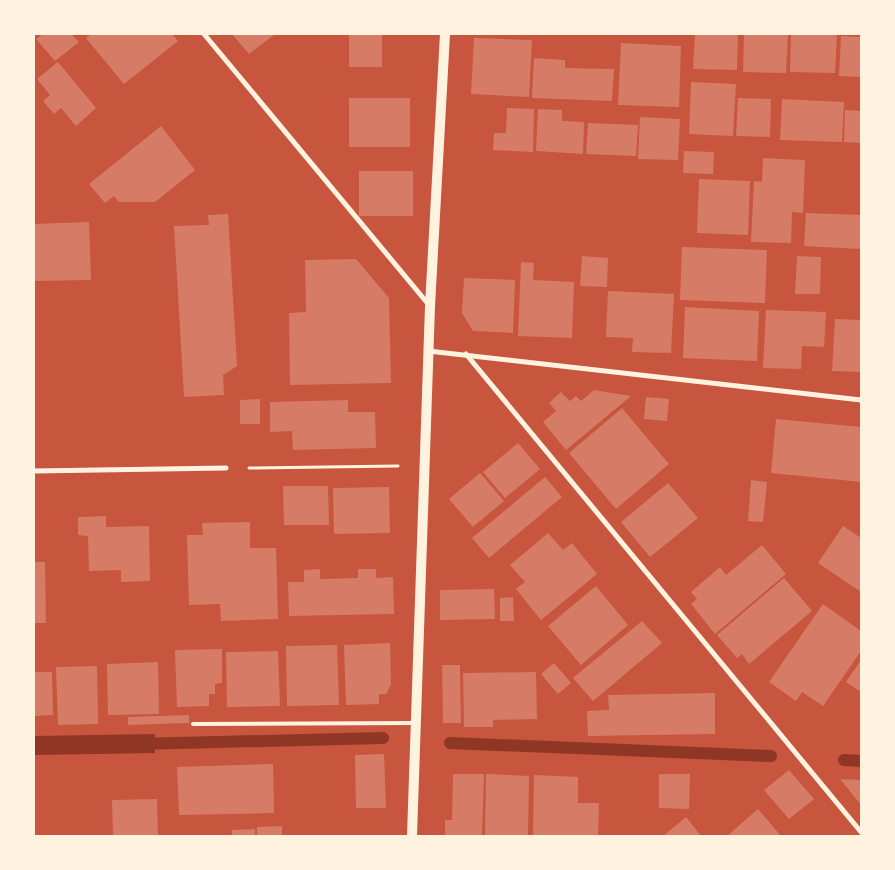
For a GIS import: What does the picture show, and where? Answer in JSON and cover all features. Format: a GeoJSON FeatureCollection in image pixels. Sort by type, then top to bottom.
{"type":"FeatureCollection","features":[{"type":"Feature","properties":{"kind":"main road"},"geometry":{"type":"LineString","coordinates":[[412,836],[426,465],[428,351],[445,34]]}},
{"type":"Feature","properties":{"kind":"street"},"geometry":{"type":"LineString","coordinates":[[204,34],[430,306]]}},
{"type":"Feature","properties":{"kind":"street"},"geometry":{"type":"LineString","coordinates":[[428,351],[861,400]]}},
{"type":"Feature","properties":{"kind":"street"},"geometry":{"type":"LineString","coordinates":[[466,354],[861,832]]}},
{"type":"Feature","properties":{"kind":"street"},"geometry":{"type":"LineString","coordinates":[[34,471],[226,468]]}},
{"type":"Feature","properties":{"kind":"lane"},"geometry":{"type":"LineString","coordinates":[[193,724],[415,723]]}},
{"type":"Feature","properties":{"kind":"path"},"geometry":{"type":"LineString","coordinates":[[226,468],[426,465]]}},
{"type":"Feature","properties":{"kind":"shaded area"},"geometry":{"type":"Polygon","coordinates":[[[155,734],[155,753],[34,755],[34,736],[155,734]]]}},
{"type":"Feature","properties":{"kind":"building"},"geometry":{"type":"Polygon","coordinates":[[[43,34],[71,34],[79,42],[55,61],[36,39],[43,34]]]}},
{"type":"Feature","properties":{"kind":"building"},"geometry":{"type":"Polygon","coordinates":[[[91,34],[172,34],[178,41],[124,84],[86,38],[91,34]]]}},
{"type":"Feature","properties":{"kind":"building"},"geometry":{"type":"Polygon","coordinates":[[[232,34],[275,34],[249,54],[232,34]]]}},
{"type":"Feature","properties":{"kind":"building"},"geometry":{"type":"Polygon","coordinates":[[[349,34],[382,34],[382,67],[349,67],[349,34]]]}},
{"type":"Feature","properties":{"kind":"building"},"geometry":{"type":"Polygon","coordinates":[[[695,34],[738,34],[737,70],[693,69],[695,34]]]}},
{"type":"Feature","properties":{"kind":"building"},"geometry":{"type":"Polygon","coordinates":[[[744,34],[788,34],[786,73],[743,72],[744,34]]]}},
{"type":"Feature","properties":{"kind":"building"},"geometry":{"type":"Polygon","coordinates":[[[791,34],[837,34],[835,73],[790,72],[791,34]]]}},
{"type":"Feature","properties":{"kind":"building"},"geometry":{"type":"Polygon","coordinates":[[[841,36],[861,37],[861,77],[839,76],[841,36]]]}},
{"type":"Feature","properties":{"kind":"building"},"geometry":{"type":"Polygon","coordinates":[[[474,38],[532,40],[529,97],[471,94],[474,38]]]}},
{"type":"Feature","properties":{"kind":"building"},"geometry":{"type":"Polygon","coordinates":[[[621,43],[681,46],[679,107],[618,105],[621,43]]]}},
{"type":"Feature","properties":{"kind":"building"},"geometry":{"type":"Polygon","coordinates":[[[534,58],[565,60],[565,68],[614,69],[612,101],[532,98],[534,58]]]}},
{"type":"Feature","properties":{"kind":"building"},"geometry":{"type":"Polygon","coordinates":[[[58,62],[96,108],[76,126],[61,108],[54,114],[43,101],[50,95],[37,79],[58,62]]]}},
{"type":"Feature","properties":{"kind":"building"},"geometry":{"type":"Polygon","coordinates":[[[691,82],[736,84],[733,136],[689,134],[691,82]]]}},
{"type":"Feature","properties":{"kind":"building"},"geometry":{"type":"Polygon","coordinates":[[[349,98],[410,98],[410,147],[349,147],[349,98]]]}},
{"type":"Feature","properties":{"kind":"building"},"geometry":{"type":"Polygon","coordinates":[[[738,98],[771,99],[770,137],[736,136],[738,98]]]}},
{"type":"Feature","properties":{"kind":"building"},"geometry":{"type":"Polygon","coordinates":[[[782,99],[844,102],[842,142],[780,140],[782,99]]]}},
{"type":"Feature","properties":{"kind":"building"},"geometry":{"type":"Polygon","coordinates":[[[507,108],[534,109],[533,152],[493,150],[494,133],[506,133],[507,108]]]}},
{"type":"Feature","properties":{"kind":"building"},"geometry":{"type":"Polygon","coordinates":[[[538,109],[562,110],[562,121],[584,122],[583,154],[536,151],[538,109]]]}},
{"type":"Feature","properties":{"kind":"building"},"geometry":{"type":"Polygon","coordinates":[[[845,110],[861,111],[861,143],[844,142],[845,110]]]}},
{"type":"Feature","properties":{"kind":"building"},"geometry":{"type":"Polygon","coordinates":[[[640,117],[680,119],[678,160],[638,159],[640,117]]]}},
{"type":"Feature","properties":{"kind":"building"},"geometry":{"type":"Polygon","coordinates":[[[588,123],[638,125],[636,156],[586,154],[588,123]]]}},
{"type":"Feature","properties":{"kind":"building"},"geometry":{"type":"Polygon","coordinates":[[[161,126],[195,170],[155,202],[119,202],[114,196],[105,203],[89,184],[161,126]]]}},
{"type":"Feature","properties":{"kind":"building"},"geometry":{"type":"Polygon","coordinates":[[[684,151],[714,152],[713,174],[683,173],[684,151]]]}},
{"type":"Feature","properties":{"kind":"building"},"geometry":{"type":"Polygon","coordinates":[[[763,158],[805,160],[803,213],[792,212],[791,243],[751,242],[754,181],[762,182],[763,158]]]}},
{"type":"Feature","properties":{"kind":"building"},"geometry":{"type":"Polygon","coordinates":[[[359,171],[413,171],[413,216],[359,216],[359,171]]]}},
{"type":"Feature","properties":{"kind":"building"},"geometry":{"type":"Polygon","coordinates":[[[699,179],[750,181],[748,235],[697,233],[699,179]]]}},
{"type":"Feature","properties":{"kind":"building"},"geometry":{"type":"Polygon","coordinates":[[[806,213],[861,215],[861,249],[804,246],[806,213]]]}},
{"type":"Feature","properties":{"kind":"building"},"geometry":{"type":"Polygon","coordinates":[[[228,214],[237,366],[223,375],[224,395],[184,397],[174,226],[209,225],[208,215],[228,214]]]}},
{"type":"Feature","properties":{"kind":"building"},"geometry":{"type":"Polygon","coordinates":[[[89,222],[91,280],[34,281],[34,224],[89,222]]]}},
{"type":"Feature","properties":{"kind":"building"},"geometry":{"type":"Polygon","coordinates":[[[682,247],[767,250],[765,303],[680,300],[682,247]]]}},
{"type":"Feature","properties":{"kind":"building"},"geometry":{"type":"Polygon","coordinates":[[[582,256],[608,258],[607,287],[580,286],[582,256]]]}},
{"type":"Feature","properties":{"kind":"building"},"geometry":{"type":"Polygon","coordinates":[[[797,256],[821,257],[820,294],[795,294],[797,256]]]}},
{"type":"Feature","properties":{"kind":"building"},"geometry":{"type":"Polygon","coordinates":[[[356,259],[389,298],[391,383],[290,385],[289,313],[306,312],[305,260],[356,259]]]}},
{"type":"Feature","properties":{"kind":"building"},"geometry":{"type":"Polygon","coordinates":[[[521,262],[534,263],[533,280],[574,282],[572,338],[518,336],[521,262]]]}},
{"type":"Feature","properties":{"kind":"building"},"geometry":{"type":"Polygon","coordinates":[[[464,278],[515,280],[513,333],[473,331],[462,313],[464,278]]]}},
{"type":"Feature","properties":{"kind":"building"},"geometry":{"type":"Polygon","coordinates":[[[608,291],[674,294],[671,353],[632,352],[633,338],[606,337],[608,291]]]}},
{"type":"Feature","properties":{"kind":"building"},"geometry":{"type":"Polygon","coordinates":[[[685,307],[759,311],[757,361],[683,358],[685,307]]]}},
{"type":"Feature","properties":{"kind":"building"},"geometry":{"type":"Polygon","coordinates":[[[766,310],[826,312],[824,347],[802,346],[801,369],[763,368],[766,310]]]}},
{"type":"Feature","properties":{"kind":"building"},"geometry":{"type":"Polygon","coordinates":[[[835,319],[861,320],[861,372],[832,371],[835,319]]]}},
{"type":"Feature","properties":{"kind":"building"},"geometry":{"type":"Polygon","coordinates":[[[594,390],[631,396],[566,450],[543,422],[556,411],[549,403],[561,392],[570,401],[576,396],[581,401],[594,390]]]}},
{"type":"Feature","properties":{"kind":"building"},"geometry":{"type":"Polygon","coordinates":[[[646,397],[669,399],[667,421],[644,419],[646,397]]]}},
{"type":"Feature","properties":{"kind":"building"},"geometry":{"type":"Polygon","coordinates":[[[260,399],[260,424],[240,424],[240,400],[260,399]]]}},
{"type":"Feature","properties":{"kind":"building"},"geometry":{"type":"Polygon","coordinates":[[[348,400],[348,412],[375,412],[376,448],[293,450],[292,431],[270,432],[270,402],[348,400]]]}},
{"type":"Feature","properties":{"kind":"building"},"geometry":{"type":"Polygon","coordinates":[[[622,408],[669,464],[616,509],[569,453],[622,408]]]}},
{"type":"Feature","properties":{"kind":"building"},"geometry":{"type":"Polygon","coordinates":[[[776,419],[861,427],[861,482],[771,473],[776,419]]]}},
{"type":"Feature","properties":{"kind":"building"},"geometry":{"type":"Polygon","coordinates":[[[518,443],[540,469],[505,498],[483,472],[518,443]]]}},
{"type":"Feature","properties":{"kind":"building"},"geometry":{"type":"Polygon","coordinates":[[[480,473],[504,501],[473,527],[449,499],[480,473]]]}},
{"type":"Feature","properties":{"kind":"building"},"geometry":{"type":"Polygon","coordinates":[[[545,477],[562,497],[489,558],[472,538],[545,477]]]}},
{"type":"Feature","properties":{"kind":"building"},"geometry":{"type":"Polygon","coordinates":[[[751,480],[767,482],[763,522],[748,521],[751,480]]]}},
{"type":"Feature","properties":{"kind":"building"},"geometry":{"type":"Polygon","coordinates":[[[668,483],[698,518],[650,557],[621,522],[668,483]]]}},
{"type":"Feature","properties":{"kind":"building"},"geometry":{"type":"Polygon","coordinates":[[[283,486],[328,486],[329,525],[284,525],[283,486]]]}},
{"type":"Feature","properties":{"kind":"building"},"geometry":{"type":"Polygon","coordinates":[[[389,487],[390,533],[334,534],[333,488],[389,487]]]}},
{"type":"Feature","properties":{"kind":"building"},"geometry":{"type":"Polygon","coordinates":[[[106,516],[106,527],[149,526],[150,581],[121,582],[121,570],[89,571],[88,536],[78,535],[78,517],[106,516]]]}},
{"type":"Feature","properties":{"kind":"building"},"geometry":{"type":"Polygon","coordinates":[[[250,522],[250,548],[276,548],[278,619],[221,621],[220,604],[189,605],[187,535],[203,535],[202,523],[250,522]]]}},
{"type":"Feature","properties":{"kind":"building"},"geometry":{"type":"Polygon","coordinates":[[[843,526],[861,538],[861,592],[818,563],[843,526]]]}},
{"type":"Feature","properties":{"kind":"building"},"geometry":{"type":"Polygon","coordinates":[[[548,533],[563,550],[572,543],[597,574],[541,620],[516,589],[525,582],[510,565],[548,533]]]}},
{"type":"Feature","properties":{"kind":"building"},"geometry":{"type":"Polygon","coordinates":[[[762,545],[786,574],[715,634],[691,604],[697,599],[691,592],[720,567],[726,575],[762,545]]]}},
{"type":"Feature","properties":{"kind":"building"},"geometry":{"type":"Polygon","coordinates":[[[34,562],[45,562],[46,623],[34,623],[34,562]]]}},
{"type":"Feature","properties":{"kind":"building"},"geometry":{"type":"Polygon","coordinates":[[[320,569],[320,579],[358,578],[358,569],[376,569],[376,578],[393,577],[394,614],[289,616],[288,582],[304,582],[304,570],[320,569]]]}},
{"type":"Feature","properties":{"kind":"building"},"geometry":{"type":"Polygon","coordinates":[[[784,578],[812,611],[749,664],[742,654],[737,658],[717,635],[784,578]]]}},
{"type":"Feature","properties":{"kind":"building"},"geometry":{"type":"Polygon","coordinates":[[[596,586],[628,625],[581,665],[548,626],[596,586]]]}},
{"type":"Feature","properties":{"kind":"building"},"geometry":{"type":"Polygon","coordinates":[[[494,589],[495,619],[440,620],[440,590],[494,589]]]}},
{"type":"Feature","properties":{"kind":"building"},"geometry":{"type":"Polygon","coordinates":[[[513,597],[514,621],[500,621],[500,598],[513,597]]]}},
{"type":"Feature","properties":{"kind":"building"},"geometry":{"type":"Polygon","coordinates":[[[823,604],[861,631],[861,651],[823,706],[802,692],[796,701],[769,682],[823,604]]]}},
{"type":"Feature","properties":{"kind":"building"},"geometry":{"type":"Polygon","coordinates":[[[642,621],[662,643],[593,701],[573,678],[642,621]]]}},
{"type":"Feature","properties":{"kind":"building"},"geometry":{"type":"Polygon","coordinates":[[[390,643],[391,684],[386,694],[379,694],[379,704],[346,705],[344,645],[390,643]]]}},
{"type":"Feature","properties":{"kind":"building"},"geometry":{"type":"Polygon","coordinates":[[[337,645],[339,705],[287,706],[286,646],[337,645]]]}},
{"type":"Feature","properties":{"kind":"building"},"geometry":{"type":"Polygon","coordinates":[[[222,649],[222,683],[215,684],[215,694],[209,694],[209,706],[177,707],[175,650],[222,649]]]}},
{"type":"Feature","properties":{"kind":"building"},"geometry":{"type":"Polygon","coordinates":[[[278,651],[280,706],[227,707],[226,652],[278,651]]]}},
{"type":"Feature","properties":{"kind":"building"},"geometry":{"type":"Polygon","coordinates":[[[861,660],[861,692],[846,682],[861,660]]]}},
{"type":"Feature","properties":{"kind":"building"},"geometry":{"type":"Polygon","coordinates":[[[158,662],[159,714],[108,715],[107,664],[158,662]]]}},
{"type":"Feature","properties":{"kind":"building"},"geometry":{"type":"Polygon","coordinates":[[[554,663],[571,683],[558,694],[541,674],[554,663]]]}},
{"type":"Feature","properties":{"kind":"building"},"geometry":{"type":"Polygon","coordinates":[[[442,665],[460,665],[461,723],[443,723],[442,665]]]}},
{"type":"Feature","properties":{"kind":"building"},"geometry":{"type":"Polygon","coordinates":[[[97,666],[98,724],[58,725],[56,667],[97,666]]]}},
{"type":"Feature","properties":{"kind":"building"},"geometry":{"type":"Polygon","coordinates":[[[34,672],[52,672],[53,715],[34,716],[34,672]]]}},
{"type":"Feature","properties":{"kind":"building"},"geometry":{"type":"Polygon","coordinates":[[[536,672],[537,719],[493,720],[493,727],[464,727],[463,673],[536,672]]]}},
{"type":"Feature","properties":{"kind":"building"},"geometry":{"type":"Polygon","coordinates":[[[715,693],[715,734],[588,736],[587,711],[609,710],[608,695],[715,693]]]}},
{"type":"Feature","properties":{"kind":"building"},"geometry":{"type":"Polygon","coordinates":[[[189,715],[189,723],[128,725],[128,717],[189,715]]]}},
{"type":"Feature","properties":{"kind":"building"},"geometry":{"type":"Polygon","coordinates":[[[384,754],[386,808],[356,808],[355,755],[384,754]]]}},
{"type":"Feature","properties":{"kind":"building"},"geometry":{"type":"Polygon","coordinates":[[[273,764],[274,813],[179,815],[177,767],[273,764]]]}},
{"type":"Feature","properties":{"kind":"building"},"geometry":{"type":"Polygon","coordinates":[[[789,770],[814,799],[789,819],[764,790],[789,770]]]}},
{"type":"Feature","properties":{"kind":"building"},"geometry":{"type":"Polygon","coordinates":[[[453,774],[484,774],[482,836],[445,836],[445,820],[452,820],[453,774]]]}},
{"type":"Feature","properties":{"kind":"building"},"geometry":{"type":"Polygon","coordinates":[[[486,774],[529,776],[528,836],[485,835],[486,774]]]}},
{"type":"Feature","properties":{"kind":"building"},"geometry":{"type":"Polygon","coordinates":[[[659,774],[690,774],[689,809],[659,808],[659,774]]]}},
{"type":"Feature","properties":{"kind":"building"},"geometry":{"type":"Polygon","coordinates":[[[534,775],[578,777],[578,803],[599,803],[598,836],[533,836],[534,775]]]}},
{"type":"Feature","properties":{"kind":"building"},"geometry":{"type":"Polygon","coordinates":[[[840,779],[861,780],[861,805],[840,779]]]}},
{"type":"Feature","properties":{"kind":"building"},"geometry":{"type":"Polygon","coordinates":[[[157,799],[158,836],[113,836],[112,800],[157,799]]]}},
{"type":"Feature","properties":{"kind":"building"},"geometry":{"type":"Polygon","coordinates":[[[758,809],[781,836],[727,836],[758,809]]]}},
{"type":"Feature","properties":{"kind":"building"},"geometry":{"type":"Polygon","coordinates":[[[686,817],[701,836],[663,836],[686,817]]]}},
{"type":"Feature","properties":{"kind":"building"},"geometry":{"type":"Polygon","coordinates":[[[282,826],[282,836],[257,836],[257,827],[282,826]]]}},
{"type":"Feature","properties":{"kind":"building"},"geometry":{"type":"Polygon","coordinates":[[[255,829],[255,836],[232,836],[232,830],[255,829]]]}},
{"type":"Feature","properties":{"kind":"waterway"},"geometry":{"type":"LineString","coordinates":[[139,744],[383,738]]}},
{"type":"Feature","properties":{"kind":"waterway"},"geometry":{"type":"LineString","coordinates":[[450,743],[771,756]]}},
{"type":"Feature","properties":{"kind":"waterway"},"geometry":{"type":"LineString","coordinates":[[844,760],[861,761]]}}]}
